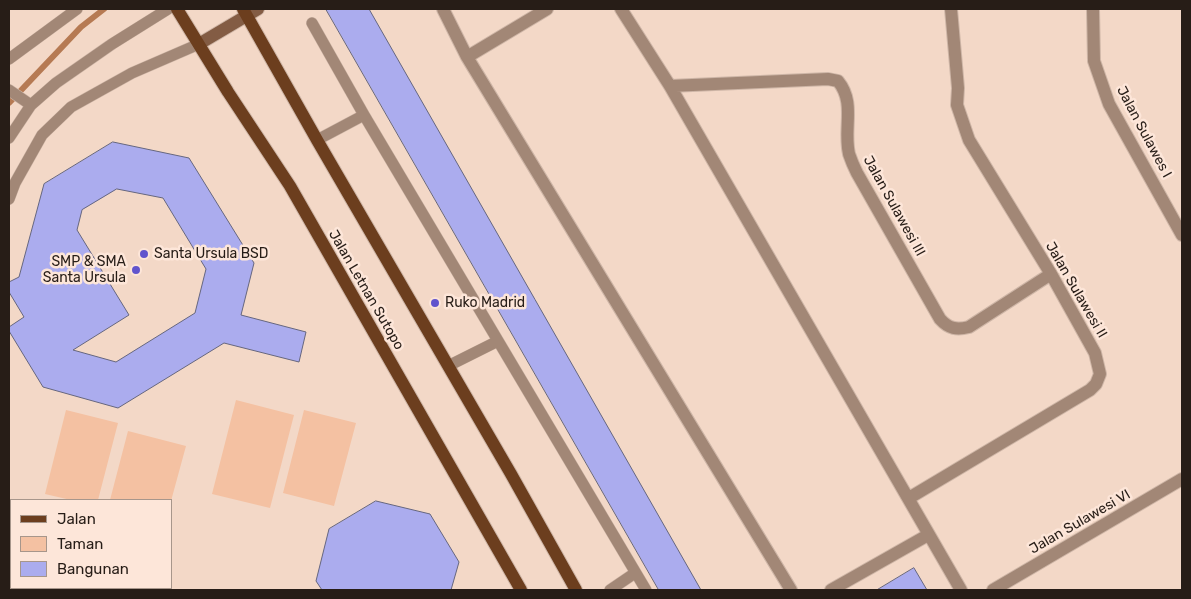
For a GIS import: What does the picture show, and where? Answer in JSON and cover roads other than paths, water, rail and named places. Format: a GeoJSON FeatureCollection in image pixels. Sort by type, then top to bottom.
{"type":"FeatureCollection","features":[{"type":"Feature","properties":{"kind":"main road","name":"Jalan Letnan Sutopo"},"geometry":{"type":"LineString","coordinates":[[177,9],[290,186],[521,590]]}},
{"type":"Feature","properties":{"kind":"main road"},"geometry":{"type":"LineString","coordinates":[[245,12],[576,590]]}},
{"type":"Feature","properties":{"kind":"street"},"geometry":{"type":"LineString","coordinates":[[199,44],[245,12],[258,9]]}},
{"type":"Feature","properties":{"kind":"street"},"geometry":{"type":"LineString","coordinates":[[443,9],[467,57],[791,590]]}},
{"type":"Feature","properties":{"kind":"street"},"geometry":{"type":"LineString","coordinates":[[467,57],[547,9]]}},
{"type":"Feature","properties":{"kind":"street"},"geometry":{"type":"LineString","coordinates":[[620,9],[670,86],[961,590]]}},
{"type":"Feature","properties":{"kind":"street","name":"Jalan Sulawesi II"},"geometry":{"type":"LineString","coordinates":[[909,498],[1090,390],[1096,384],[1100,374],[1095,352],[1051,274],[969,140],[962,124],[957,105],[958,88],[951,9]]}},
{"type":"Feature","properties":{"kind":"street","name":"Jalan Sulawes I"},"geometry":{"type":"LineString","coordinates":[[1094,9],[1094,61],[1109,104],[1182,235]]}},
{"type":"Feature","properties":{"kind":"street","name":"Jalan Sulawesi III"},"geometry":{"type":"LineString","coordinates":[[670,86],[828,79],[838,81],[848,97],[847,138],[849,154],[857,172],[940,320],[952,328],[969,327],[1051,274]]}},
{"type":"Feature","properties":{"kind":"street","name":"Jalan Sulawesi VI"},"geometry":{"type":"LineString","coordinates":[[993,590],[1182,479]]}},
{"type":"Feature","properties":{"kind":"street"},"geometry":{"type":"LineString","coordinates":[[831,590],[928,535]]}},
{"type":"Feature","properties":{"kind":"lane"},"geometry":{"type":"LineString","coordinates":[[9,59],[77,9]]}},
{"type":"Feature","properties":{"kind":"lane"},"geometry":{"type":"LineString","coordinates":[[9,138],[31,105],[56,83],[168,9]]}},
{"type":"Feature","properties":{"kind":"lane"},"geometry":{"type":"LineString","coordinates":[[312,23],[364,115],[646,590]]}},
{"type":"Feature","properties":{"kind":"lane"},"geometry":{"type":"LineString","coordinates":[[9,198],[15,183],[42,135],[71,107],[132,73],[199,44]]}},
{"type":"Feature","properties":{"kind":"lane"},"geometry":{"type":"LineString","coordinates":[[9,90],[22,97],[31,105]]}},
{"type":"Feature","properties":{"kind":"lane"},"geometry":{"type":"LineString","coordinates":[[317,140],[364,115]]}},
{"type":"Feature","properties":{"kind":"lane"},"geometry":{"type":"LineString","coordinates":[[448,366],[498,341]]}},
{"type":"Feature","properties":{"kind":"lane"},"geometry":{"type":"LineString","coordinates":[[610,590],[635,572]]}},
{"type":"Feature","properties":{"kind":"waterway"},"geometry":{"type":"LineString","coordinates":[[9,103],[81,27],[104,9]]}},
{"type":"Feature","properties":{"kind":"place","name":"Santa Ursula BSD"},"geometry":{"type":"Point","coordinates":[144,254]}},
{"type":"Feature","properties":{"kind":"place","name":"SMP & SMA Santa Ursula"},"geometry":{"type":"Point","coordinates":[136,270]}},
{"type":"Feature","properties":{"kind":"place","name":"Ruko Madrid"},"geometry":{"type":"Point","coordinates":[435,303]}}]}
